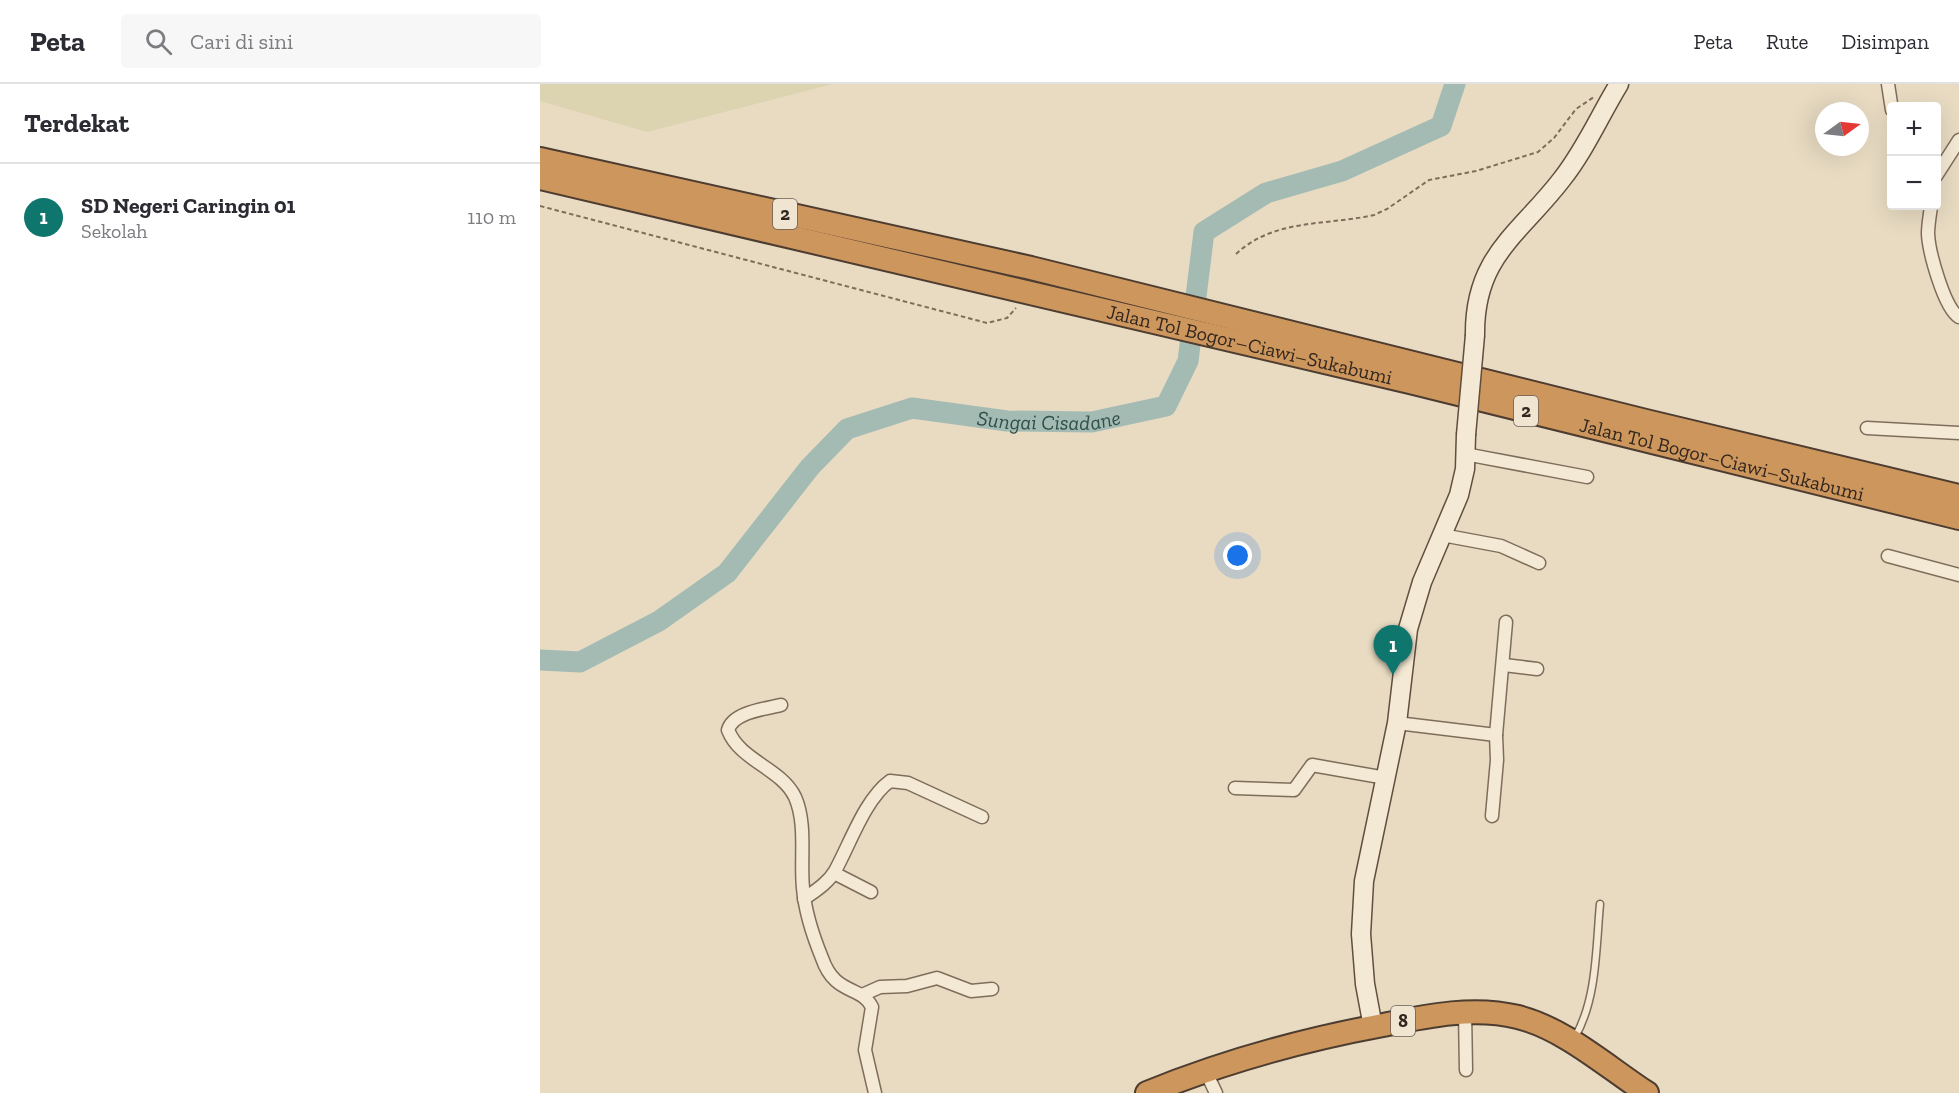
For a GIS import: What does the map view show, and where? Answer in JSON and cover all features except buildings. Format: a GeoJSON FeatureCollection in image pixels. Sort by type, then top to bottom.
{"type":"FeatureCollection","features":[{"type":"Feature","properties":{"kind":"highway","name":"Jalan Tol Bogor–Ciawi–Sukabumi"},"geometry":{"type":"LineString","coordinates":[[540,159],[1024,287]]}},
{"type":"Feature","properties":{"kind":"highway","name":"Jalan Tol Bogor–Ciawi–Sukabumi"},"geometry":{"type":"LineString","coordinates":[[540,178],[1412,373],[1774,462],[1959,496]]}},
{"type":"Feature","properties":{"kind":"highway","name":"Jalan Tol Bogor–Ciawi–Sukabumi"},"geometry":{"type":"LineString","coordinates":[[1774,462],[1959,518]]}},
{"type":"Feature","properties":{"kind":"highway","name":"8"},"geometry":{"type":"LineString","coordinates":[[1147,1093],[1205,1070],[1275,1050],[1373,1027],[1466,1012],[1492,1012],[1519,1017],[1572,1042],[1647,1093]]}},
{"type":"Feature","properties":{"kind":"street"},"geometry":{"type":"LineString","coordinates":[[1888,84],[1891,102]]}},
{"type":"Feature","properties":{"kind":"street"},"geometry":{"type":"LineString","coordinates":[[1373,1027],[1365,984],[1361,915],[1364,881],[1397,723],[1408,629],[1422,582],[1464,479],[1475,315],[1493,261],[1505,241],[1568,172],[1615,91]]}},
{"type":"Feature","properties":{"kind":"street"},"geometry":{"type":"LineString","coordinates":[[1941,168],[1959,140]]}},
{"type":"Feature","properties":{"kind":"street"},"geometry":{"type":"LineString","coordinates":[[1930,210],[1928,228],[1931,250],[1950,309],[1959,317]]}},
{"type":"Feature","properties":{"kind":"street"},"geometry":{"type":"LineString","coordinates":[[1868,428],[1959,433]]}},
{"type":"Feature","properties":{"kind":"street"},"geometry":{"type":"LineString","coordinates":[[1465,454],[1587,477]]}},
{"type":"Feature","properties":{"kind":"street"},"geometry":{"type":"LineString","coordinates":[[1442,535],[1501,546],[1539,562]]}},
{"type":"Feature","properties":{"kind":"street"},"geometry":{"type":"LineString","coordinates":[[1888,556],[1959,575]]}},
{"type":"Feature","properties":{"kind":"street"},"geometry":{"type":"LineString","coordinates":[[1492,816],[1497,760],[1496,735],[1506,622]]}},
{"type":"Feature","properties":{"kind":"street"},"geometry":{"type":"LineString","coordinates":[[1504,665],[1537,669]]}},
{"type":"Feature","properties":{"kind":"street"},"geometry":{"type":"LineString","coordinates":[[780,705],[738,717],[728,730],[737,747],[794,795],[801,820],[804,899],[828,973],[840,986],[862,995],[872,1007],[865,1050],[875,1093]]}},
{"type":"Feature","properties":{"kind":"street"},"geometry":{"type":"LineString","coordinates":[[1397,723],[1496,735]]}},
{"type":"Feature","properties":{"kind":"street"},"geometry":{"type":"LineString","coordinates":[[1235,788],[1294,790],[1312,765],[1386,778]]}},
{"type":"Feature","properties":{"kind":"street"},"geometry":{"type":"LineString","coordinates":[[804,899],[834,873],[857,827],[890,781],[908,783],[982,817]]}},
{"type":"Feature","properties":{"kind":"street"},"geometry":{"type":"LineString","coordinates":[[834,873],[872,892]]}},
{"type":"Feature","properties":{"kind":"street"},"geometry":{"type":"LineString","coordinates":[[862,995],[880,987],[908,986],[937,978],[971,991],[992,989]]}},
{"type":"Feature","properties":{"kind":"street"},"geometry":{"type":"LineString","coordinates":[[1466,1012],[1466,1071]]}},
{"type":"Feature","properties":{"kind":"street"},"geometry":{"type":"LineString","coordinates":[[1205,1070],[1216,1093]]}},
{"type":"Feature","properties":{"kind":"lane"},"geometry":{"type":"LineString","coordinates":[[1572,1042],[1582,1021],[1592,985],[1600,904]]}},
{"type":"Feature","properties":{"kind":"path"},"geometry":{"type":"LineString","coordinates":[[1236,254],[1264,234],[1287,227],[1374,215],[1387,209],[1429,180],[1476,171],[1539,152],[1586,101],[1615,91]]}},
{"type":"Feature","properties":{"kind":"path"},"geometry":{"type":"LineString","coordinates":[[540,206],[987,323],[1007,318],[1024,287]]}},
{"type":"Feature","properties":{"kind":"shaded area"},"geometry":{"type":"Polygon","coordinates":[[[540,84],[833,84],[647,132],[540,101],[540,84]]]}},
{"type":"Feature","properties":{"kind":"waterway","name":"Sungai Cisadane"},"geometry":{"type":"LineString","coordinates":[[540,660],[580,662],[659,621],[727,573],[810,467],[847,429],[912,408],[1007,421],[1092,422],[1166,406],[1188,361],[1204,232],[1266,193],[1342,171],[1441,126],[1455,84]]}},
{"type":"Feature","properties":{"kind":"place","name":"SD Negeri Caringin 01"},"geometry":{"type":"Point","coordinates":[1393,675]}}]}
